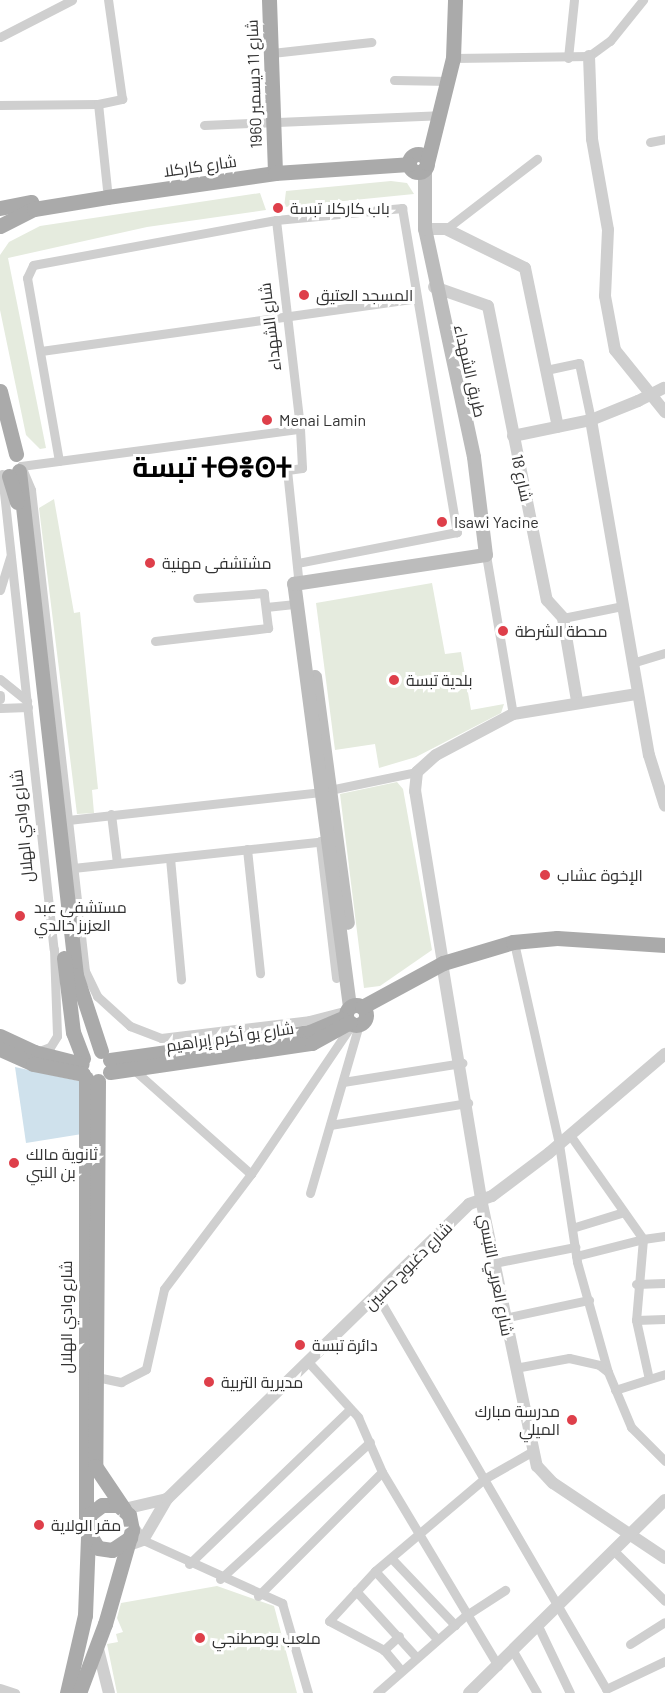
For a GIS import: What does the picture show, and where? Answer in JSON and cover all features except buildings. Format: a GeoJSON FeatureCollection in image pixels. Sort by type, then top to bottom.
{"type":"FeatureCollection","features":[{"type":"Feature","properties":{"kind":"main road","name":"شارع 11 ديسمبر 1960"},"geometry":{"type":"LineString","coordinates":[[269,0],[274,170]]}},
{"type":"Feature","properties":{"kind":"main road"},"geometry":{"type":"LineString","coordinates":[[417,163],[435,137],[449,81],[453,58],[455,0]]}},
{"type":"Feature","properties":{"kind":"main road","name":"شارع كاركلا"},"geometry":{"type":"LineString","coordinates":[[0,208],[107,189],[274,170],[417,163]]}},
{"type":"Feature","properties":{"kind":"main road","name":"طريق الشهداء"},"geometry":{"type":"LineString","coordinates":[[417,163],[435,287],[474,457],[486,555]]}},
{"type":"Feature","properties":{"kind":"main road","name":"شارع كاركلا"},"geometry":{"type":"LineString","coordinates":[[0,226],[34,209],[274,170]]}},
{"type":"Feature","properties":{"kind":"main road"},"geometry":{"type":"LineString","coordinates":[[0,391],[11,469]]}},
{"type":"Feature","properties":{"kind":"main road"},"geometry":{"type":"LineString","coordinates":[[0,455],[11,469]]}},
{"type":"Feature","properties":{"kind":"main road","name":"شارع وادي الهلال"},"geometry":{"type":"LineString","coordinates":[[11,469],[74,955],[94,1067],[86,1521],[88,1537]]}},
{"type":"Feature","properties":{"kind":"main road","name":"شارع وادي الهلال"},"geometry":{"type":"LineString","coordinates":[[11,469],[16,497],[70,1014],[94,1067]]}},
{"type":"Feature","properties":{"kind":"main road"},"geometry":{"type":"LineString","coordinates":[[298,581],[486,555]]}},
{"type":"Feature","properties":{"kind":"main road"},"geometry":{"type":"LineString","coordinates":[[298,581],[296,604],[324,791]]}},
{"type":"Feature","properties":{"kind":"main road"},"geometry":{"type":"LineString","coordinates":[[298,581],[328,840],[355,1015],[443,966],[536,939],[665,947]]}},
{"type":"Feature","properties":{"kind":"main road"},"geometry":{"type":"LineString","coordinates":[[443,966],[515,947],[555,943],[665,947]]}},
{"type":"Feature","properties":{"kind":"main road","name":"شارع بو أكرم إبراهيم"},"geometry":{"type":"LineString","coordinates":[[94,1067],[310,1032],[355,1015]]}},
{"type":"Feature","properties":{"kind":"main road","name":"شارع بو أكرم إبراهيم"},"geometry":{"type":"LineString","coordinates":[[94,1067],[133,1069],[312,1043],[355,1015]]}},
{"type":"Feature","properties":{"kind":"main road"},"geometry":{"type":"LineString","coordinates":[[0,1036],[34,1052],[94,1067]]}},
{"type":"Feature","properties":{"kind":"main road"},"geometry":{"type":"LineString","coordinates":[[0,1048],[33,1064],[94,1067]]}},
{"type":"Feature","properties":{"kind":"main road","name":"شارع وادي الهلال"},"geometry":{"type":"LineString","coordinates":[[90,1375],[97,1473],[129,1534]]}},
{"type":"Feature","properties":{"kind":"main road"},"geometry":{"type":"LineString","coordinates":[[86,1521],[102,1505],[129,1534]]}},
{"type":"Feature","properties":{"kind":"main road"},"geometry":{"type":"LineString","coordinates":[[88,1537],[105,1550],[129,1534]]}},
{"type":"Feature","properties":{"kind":"main road"},"geometry":{"type":"LineString","coordinates":[[79,1693],[97,1645],[129,1534]]}},
{"type":"Feature","properties":{"kind":"main road"},"geometry":{"type":"LineString","coordinates":[[67,1693],[85,1615],[88,1537]]}},
{"type":"Feature","properties":{"kind":"street"},"geometry":{"type":"LineString","coordinates":[[0,37],[72,0]]}},
{"type":"Feature","properties":{"kind":"street"},"geometry":{"type":"LineString","coordinates":[[0,105],[98,104],[122,99],[108,0]]}},
{"type":"Feature","properties":{"kind":"street"},"geometry":{"type":"LineString","coordinates":[[568,58],[574,0]]}},
{"type":"Feature","properties":{"kind":"street"},"geometry":{"type":"LineString","coordinates":[[453,58],[590,56],[610,41],[641,1]]}},
{"type":"Feature","properties":{"kind":"street"},"geometry":{"type":"LineString","coordinates":[[272,52],[370,42]]}},
{"type":"Feature","properties":{"kind":"street"},"geometry":{"type":"LineString","coordinates":[[590,56],[592,139],[608,230],[605,296],[615,350],[665,412]]}},
{"type":"Feature","properties":{"kind":"street"},"geometry":{"type":"LineString","coordinates":[[394,80],[449,81]]}},
{"type":"Feature","properties":{"kind":"street"},"geometry":{"type":"LineString","coordinates":[[98,104],[107,189]]}},
{"type":"Feature","properties":{"kind":"street"},"geometry":{"type":"LineString","coordinates":[[204,125],[272,119],[439,115]]}},
{"type":"Feature","properties":{"kind":"street"},"geometry":{"type":"LineString","coordinates":[[650,142],[665,139]]}},
{"type":"Feature","properties":{"kind":"street"},"geometry":{"type":"LineString","coordinates":[[446,229],[537,159]]}},
{"type":"Feature","properties":{"kind":"street"},"geometry":{"type":"LineString","coordinates":[[59,461],[29,269],[91,251],[276,220],[402,208],[455,535],[297,563],[298,581]]}},
{"type":"Feature","properties":{"kind":"street","name":"شارع الشهداء"},"geometry":{"type":"LineString","coordinates":[[276,220],[300,429],[302,468],[286,470],[297,563]]}},
{"type":"Feature","properties":{"kind":"street"},"geometry":{"type":"LineString","coordinates":[[425,229],[446,229],[525,268],[558,427]]}},
{"type":"Feature","properties":{"kind":"street","name":"شارع 18"},"geometry":{"type":"LineString","coordinates":[[435,287],[488,306],[547,600],[563,618],[577,701]]}},
{"type":"Feature","properties":{"kind":"street"},"geometry":{"type":"LineString","coordinates":[[42,351],[416,298]]}},
{"type":"Feature","properties":{"kind":"street"},"geometry":{"type":"LineString","coordinates":[[546,370],[579,363],[591,420],[637,694],[665,806]]}},
{"type":"Feature","properties":{"kind":"street"},"geometry":{"type":"LineString","coordinates":[[513,436],[591,420],[665,388]]}},
{"type":"Feature","properties":{"kind":"street"},"geometry":{"type":"LineString","coordinates":[[11,469],[300,429]]}},
{"type":"Feature","properties":{"kind":"street","name":"شارع وادي الهلال"},"geometry":{"type":"LineString","coordinates":[[11,469],[11,553],[58,1028],[50,1047],[34,1052]]}},
{"type":"Feature","properties":{"kind":"street","name":"شارع وادي الهلال"},"geometry":{"type":"LineString","coordinates":[[11,469],[31,489],[85,971]]}},
{"type":"Feature","properties":{"kind":"street"},"geometry":{"type":"LineString","coordinates":[[0,587],[11,553]]}},
{"type":"Feature","properties":{"kind":"street","name":"طريق الشهداء"},"geometry":{"type":"LineString","coordinates":[[486,555],[513,714]]}},
{"type":"Feature","properties":{"kind":"street"},"geometry":{"type":"LineString","coordinates":[[155,641],[268,628],[264,593],[197,598]]}},
{"type":"Feature","properties":{"kind":"street"},"geometry":{"type":"LineString","coordinates":[[266,607],[296,604]]}},
{"type":"Feature","properties":{"kind":"street"},"geometry":{"type":"LineString","coordinates":[[563,618],[622,606]]}},
{"type":"Feature","properties":{"kind":"street"},"geometry":{"type":"LineString","coordinates":[[632,663],[665,653]]}},
{"type":"Feature","properties":{"kind":"street"},"geometry":{"type":"LineString","coordinates":[[0,679],[27,704]]}},
{"type":"Feature","properties":{"kind":"street"},"geometry":{"type":"LineString","coordinates":[[68,820],[324,791],[417,772],[436,755],[513,714],[577,701],[637,694]]}},
{"type":"Feature","properties":{"kind":"street"},"geometry":{"type":"LineString","coordinates":[[0,708],[27,704]]}},
{"type":"Feature","properties":{"kind":"street","name":"شارع العربي التبسي"},"geometry":{"type":"LineString","coordinates":[[417,772],[415,791],[443,966],[462,1063],[482,1199],[504,1318],[537,1466],[553,1484],[665,1558]]}},
{"type":"Feature","properties":{"kind":"street"},"geometry":{"type":"LineString","coordinates":[[111,814],[117,863]]}},
{"type":"Feature","properties":{"kind":"street"},"geometry":{"type":"LineString","coordinates":[[73,868],[328,840],[336,978]]}},
{"type":"Feature","properties":{"kind":"street"},"geometry":{"type":"LineString","coordinates":[[247,849],[260,973]]}},
{"type":"Feature","properties":{"kind":"street"},"geometry":{"type":"LineString","coordinates":[[170,858],[182,980]]}},
{"type":"Feature","properties":{"kind":"street","name":"شارع وادي الهلال"},"geometry":{"type":"LineString","coordinates":[[80,934],[74,955],[97,996],[118,1017]]}},
{"type":"Feature","properties":{"kind":"street"},"geometry":{"type":"LineString","coordinates":[[515,947],[559,1144],[575,1251],[608,1372],[631,1427],[665,1461]]}},
{"type":"Feature","properties":{"kind":"street"},"geometry":{"type":"LineString","coordinates":[[310,1193],[343,1082],[355,1015]]}},
{"type":"Feature","properties":{"kind":"street"},"geometry":{"type":"LineString","coordinates":[[90,1375],[121,1382],[146,1369],[164,1288],[252,1174],[355,1015]]}},
{"type":"Feature","properties":{"kind":"street","name":"شارع بو أكرم إبراهيم"},"geometry":{"type":"LineString","coordinates":[[118,1017],[146,1034],[174,1039],[355,1015]]}},
{"type":"Feature","properties":{"kind":"street","name":"شارع دغبوج حسين"},"geometry":{"type":"LineString","coordinates":[[167,1499],[310,1364],[469,1204],[482,1199],[559,1144],[665,1053]]}},
{"type":"Feature","properties":{"kind":"street"},"geometry":{"type":"LineString","coordinates":[[343,1082],[462,1063]]}},
{"type":"Feature","properties":{"kind":"street"},"geometry":{"type":"LineString","coordinates":[[133,1069],[252,1174]]}},
{"type":"Feature","properties":{"kind":"street"},"geometry":{"type":"LineString","coordinates":[[330,1125],[468,1103]]}},
{"type":"Feature","properties":{"kind":"street"},"geometry":{"type":"LineString","coordinates":[[570,1135],[643,1239],[636,1284],[636,1320],[649,1379]]}},
{"type":"Feature","properties":{"kind":"street"},"geometry":{"type":"LineString","coordinates":[[572,1228],[624,1212]]}},
{"type":"Feature","properties":{"kind":"street"},"geometry":{"type":"LineString","coordinates":[[494,1263],[665,1236]]}},
{"type":"Feature","properties":{"kind":"street"},"geometry":{"type":"LineString","coordinates":[[636,1284],[665,1283]]}},
{"type":"Feature","properties":{"kind":"street"},"geometry":{"type":"LineString","coordinates":[[378,1297],[606,1689],[665,1660]]}},
{"type":"Feature","properties":{"kind":"street"},"geometry":{"type":"LineString","coordinates":[[504,1318],[589,1300]]}},
{"type":"Feature","properties":{"kind":"street"},"geometry":{"type":"LineString","coordinates":[[636,1320],[665,1319]]}},
{"type":"Feature","properties":{"kind":"street"},"geometry":{"type":"LineString","coordinates":[[515,1368],[569,1358],[608,1372]]}},
{"type":"Feature","properties":{"kind":"street"},"geometry":{"type":"LineString","coordinates":[[310,1364],[350,1408],[370,1442],[382,1472],[465,1616],[498,1666]]}},
{"type":"Feature","properties":{"kind":"street"},"geometry":{"type":"LineString","coordinates":[[615,1390],[665,1374]]}},
{"type":"Feature","properties":{"kind":"street"},"geometry":{"type":"LineString","coordinates":[[189,1564],[350,1408]]}},
{"type":"Feature","properties":{"kind":"street"},"geometry":{"type":"LineString","coordinates":[[220,1579],[370,1442]]}},
{"type":"Feature","properties":{"kind":"street"},"geometry":{"type":"LineString","coordinates":[[401,1670],[384,1650],[329,1621],[375,1571],[393,1560],[419,1534],[484,1479],[533,1451]]}},
{"type":"Feature","properties":{"kind":"street"},"geometry":{"type":"LineString","coordinates":[[258,1596],[382,1472]]}},
{"type":"Feature","properties":{"kind":"street"},"geometry":{"type":"LineString","coordinates":[[129,1534],[167,1499]]}},
{"type":"Feature","properties":{"kind":"street"},"geometry":{"type":"LineString","coordinates":[[129,1534],[167,1499]]}},
{"type":"Feature","properties":{"kind":"street"},"geometry":{"type":"LineString","coordinates":[[470,1693],[663,1505]]}},
{"type":"Feature","properties":{"kind":"street"},"geometry":{"type":"LineString","coordinates":[[129,1534],[220,1579],[258,1596],[282,1603],[308,1693]]}},
{"type":"Feature","properties":{"kind":"street"},"geometry":{"type":"LineString","coordinates":[[614,1551],[665,1601]]}},
{"type":"Feature","properties":{"kind":"street"},"geometry":{"type":"LineString","coordinates":[[393,1560],[455,1625]]}},
{"type":"Feature","properties":{"kind":"street"},"geometry":{"type":"LineString","coordinates":[[375,1571],[437,1639]]}},
{"type":"Feature","properties":{"kind":"street"},"geometry":{"type":"LineString","coordinates":[[376,1693],[465,1616],[505,1590]]}},
{"type":"Feature","properties":{"kind":"street"},"geometry":{"type":"LineString","coordinates":[[356,1591],[416,1657]]}},
{"type":"Feature","properties":{"kind":"street"},"geometry":{"type":"LineString","coordinates":[[630,1644],[665,1622]]}},
{"type":"Feature","properties":{"kind":"street"},"geometry":{"type":"LineString","coordinates":[[538,1626],[570,1693]]}},
{"type":"Feature","properties":{"kind":"street"},"geometry":{"type":"LineString","coordinates":[[384,1650],[399,1636]]}},
{"type":"Feature","properties":{"kind":"street"},"geometry":{"type":"LineString","coordinates":[[97,1645],[109,1693]]}},
{"type":"Feature","properties":{"kind":"street"},"geometry":{"type":"LineString","coordinates":[[513,1651],[537,1693]]}},
{"type":"Feature","properties":{"kind":"street"},"geometry":{"type":"LineString","coordinates":[[0,1688],[15,1693]]}},
{"type":"Feature","properties":{"kind":"shaded area"},"geometry":{"type":"Polygon","coordinates":[[[391,181],[407,183],[414,194],[284,207],[286,191],[391,181]]]}},
{"type":"Feature","properties":{"kind":"shaded area"},"geometry":{"type":"Polygon","coordinates":[[[260,193],[266,210],[147,227],[8,258],[46,448],[40,449],[26,435],[0,310],[0,255],[9,242],[40,226],[260,193]]]}},
{"type":"Feature","properties":{"kind":"shaded area"},"geometry":{"type":"Polygon","coordinates":[[[54,499],[74,613],[80,612],[98,789],[92,790],[94,813],[77,814],[39,508],[54,499]]]}},
{"type":"Feature","properties":{"kind":"shaded area"},"geometry":{"type":"Polygon","coordinates":[[[432,583],[445,654],[461,652],[471,710],[504,704],[501,713],[416,757],[379,768],[375,744],[335,750],[316,603],[432,583]]]}},
{"type":"Feature","properties":{"kind":"shaded area"},"geometry":{"type":"Polygon","coordinates":[[[397,782],[403,789],[432,950],[380,986],[364,988],[340,794],[397,782]]]}},
{"type":"Feature","properties":{"kind":"shaded area","name":"ملعب بوصطنجي"},"geometry":{"type":"Polygon","coordinates":[[[217,1586],[274,1606],[297,1693],[117,1693],[107,1644],[118,1642],[116,1634],[123,1632],[117,1618],[121,1603],[217,1586]]]}},
{"type":"Feature","properties":{"kind":"water"},"geometry":{"type":"Polygon","coordinates":[[[15,1067],[79,1081],[82,1134],[26,1143],[15,1067]]]}},
{"type":"Feature","properties":{"kind":"place","name":"باب كاركلا تبسة"},"geometry":{"type":"Point","coordinates":[278,208]}},
{"type":"Feature","properties":{"kind":"place","name":"المسجد العتيق"},"geometry":{"type":"Point","coordinates":[304,295]}},
{"type":"Feature","properties":{"kind":"place","name":"Menai Lamin"},"geometry":{"type":"Point","coordinates":[267,420]}},
{"type":"Feature","properties":{"kind":"place","name":"Isawi Yacine"},"geometry":{"type":"Point","coordinates":[442,522]}},
{"type":"Feature","properties":{"kind":"place","name":"مشتشفى مهنية"},"geometry":{"type":"Point","coordinates":[150,563]}},
{"type":"Feature","properties":{"kind":"place","name":"محطة الشرطة"},"geometry":{"type":"Point","coordinates":[503,631]}},
{"type":"Feature","properties":{"kind":"place","name":"بلدية تبسة"},"geometry":{"type":"Point","coordinates":[394,680]}},
{"type":"Feature","properties":{"kind":"place","name":"الإخوة عشاب"},"geometry":{"type":"Point","coordinates":[545,875]}},
{"type":"Feature","properties":{"kind":"place","name":"مستشفى عبد العزبز خالدي"},"geometry":{"type":"Point","coordinates":[20,916]}},
{"type":"Feature","properties":{"kind":"place","name":"ثانوية مالك بن النبي"},"geometry":{"type":"Point","coordinates":[14,1163]}},
{"type":"Feature","properties":{"kind":"place","name":"دائرة تبسة"},"geometry":{"type":"Point","coordinates":[300,1345]}},
{"type":"Feature","properties":{"kind":"place","name":"مديرية التربية"},"geometry":{"type":"Point","coordinates":[209,1382]}},
{"type":"Feature","properties":{"kind":"place","name":"مدرسة مبارك الميلي"},"geometry":{"type":"Point","coordinates":[572,1420]}},
{"type":"Feature","properties":{"kind":"place","name":"مقر الولاية"},"geometry":{"type":"Point","coordinates":[39,1525]}},
{"type":"Feature","properties":{"kind":"place","name":"ملعب بوصطنجي"},"geometry":{"type":"Point","coordinates":[200,1638]}},
{"type":"Feature","properties":{"kind":"district","name":"تبسة ⵜⴱⴻⵙⵜ"},"geometry":{"type":"Point","coordinates":[212,466]}}]}
